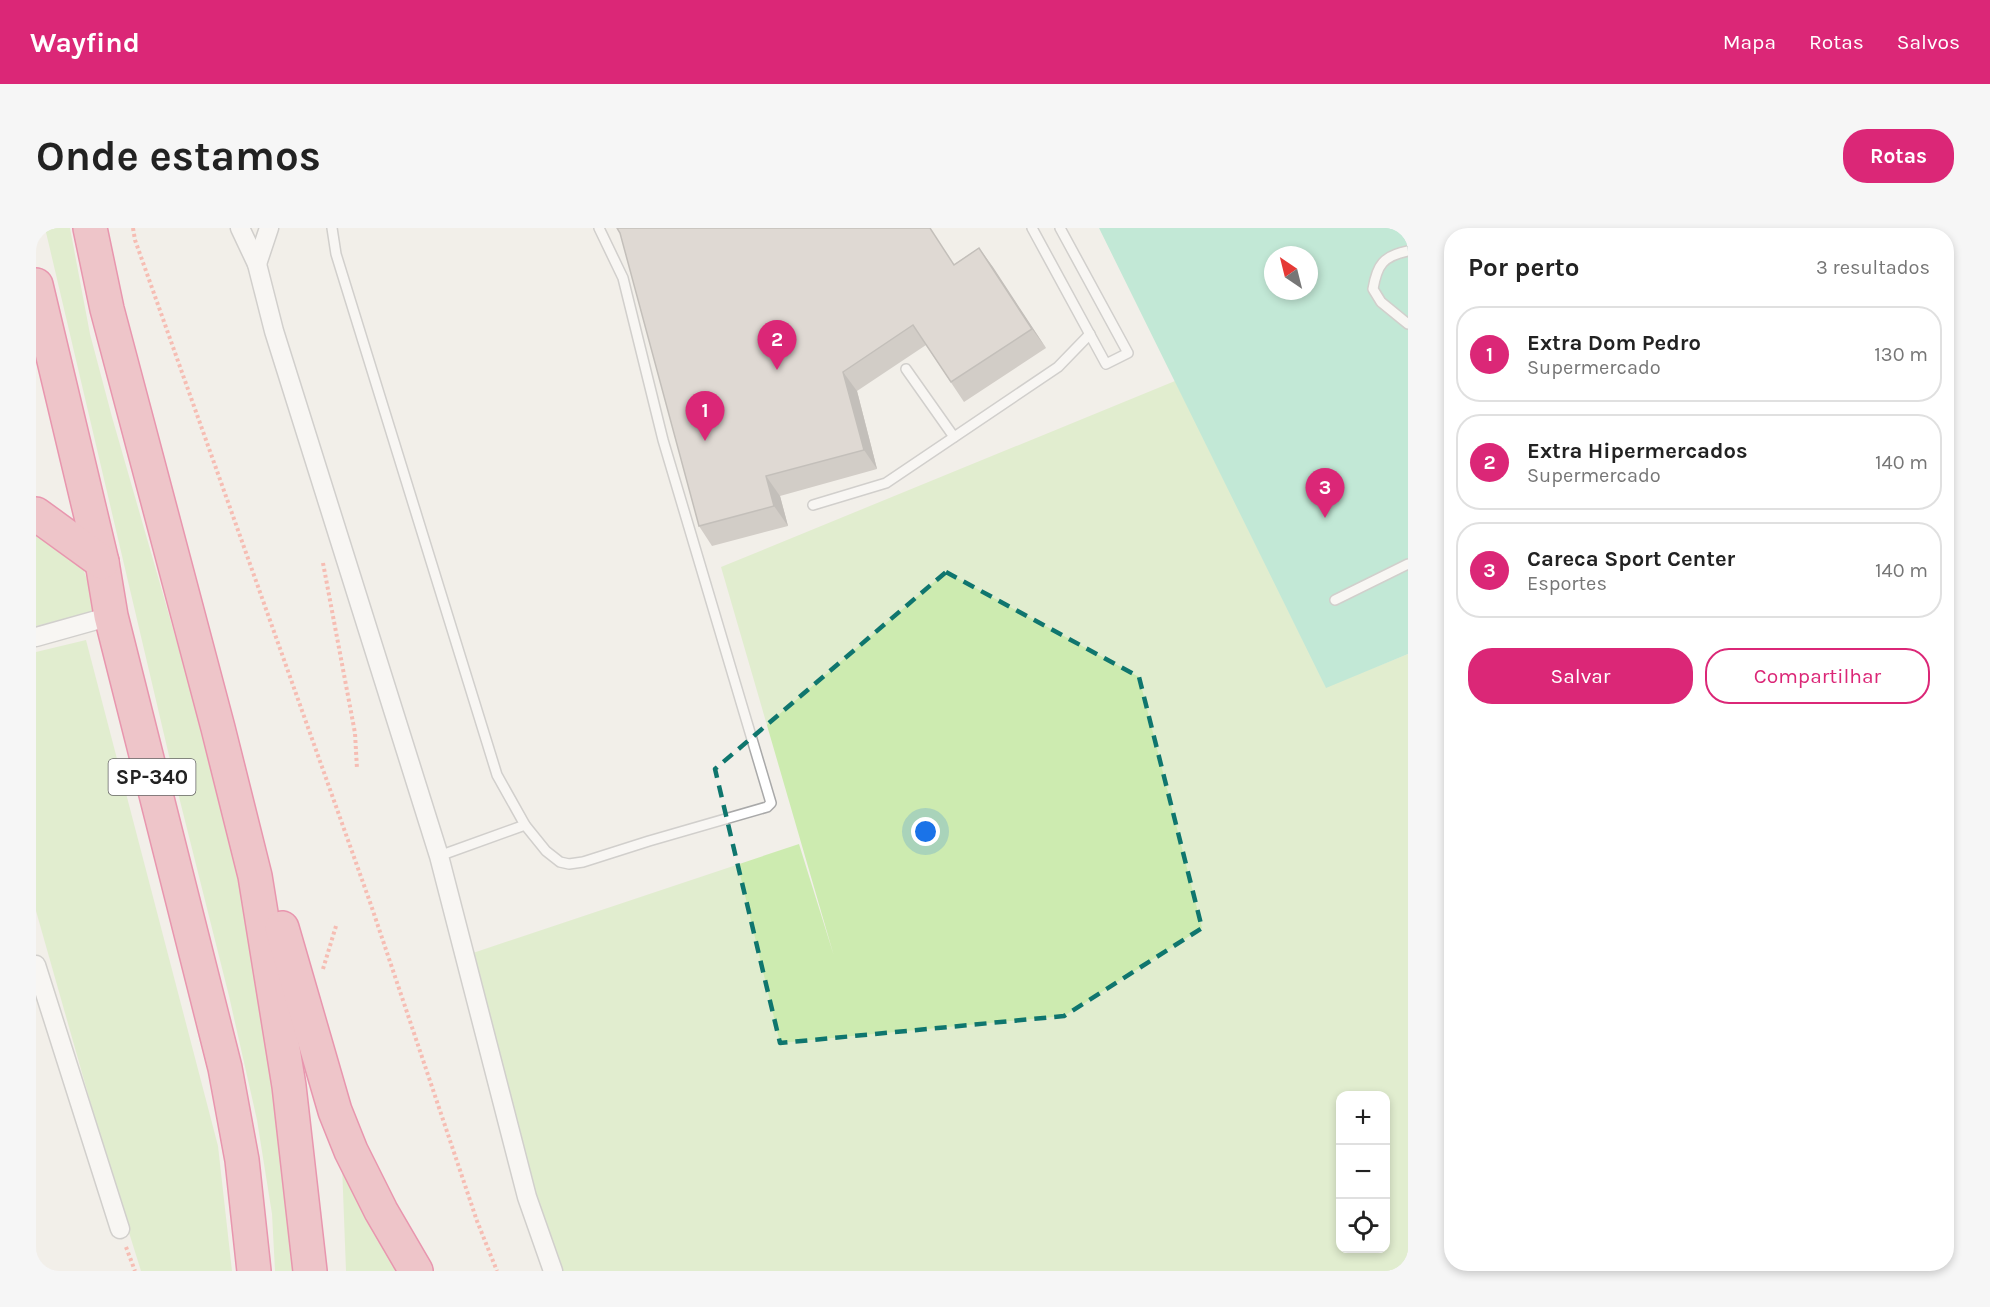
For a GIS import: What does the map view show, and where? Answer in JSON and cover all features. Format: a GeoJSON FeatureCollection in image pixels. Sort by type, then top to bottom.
{"type":"FeatureCollection","features":[{"type":"Feature","properties":{"kind":"highway","name":"SP-340"},"geometry":{"type":"LineString","coordinates":[[90,228],[107,309],[255,876],[289,1086],[310,1271]]}},
{"type":"Feature","properties":{"kind":"highway","name":"SP-340"},"geometry":{"type":"LineString","coordinates":[[36,285],[102,562],[111,615],[225,1068],[242,1160],[254,1271]]}},
{"type":"Feature","properties":{"kind":"highway"},"geometry":{"type":"LineString","coordinates":[[36,514],[102,562]]}},
{"type":"Feature","properties":{"kind":"highway"},"geometry":{"type":"LineString","coordinates":[[218,728],[244,797],[335,1110],[351,1150],[381,1211],[416,1271]]}},
{"type":"Feature","properties":{"kind":"street"},"geometry":{"type":"LineString","coordinates":[[240,228],[257,264],[274,331],[439,856],[527,1197],[553,1271]]}},
{"type":"Feature","properties":{"kind":"street"},"geometry":{"type":"LineString","coordinates":[[257,264],[268,228]]}},
{"type":"Feature","properties":{"kind":"street"},"geometry":{"type":"LineString","coordinates":[[36,637],[111,615]]}},
{"type":"Feature","properties":{"kind":"street"},"geometry":{"type":"LineString","coordinates":[[36,964],[120,1229]]}},
{"type":"Feature","properties":{"kind":"lane"},"geometry":{"type":"LineString","coordinates":[[332,228],[336,254],[497,775],[525,825],[546,851],[560,862],[569,864],[583,862],[766,807],[771,803],[663,440],[623,279],[599,228]]}},
{"type":"Feature","properties":{"kind":"lane"},"geometry":{"type":"LineString","coordinates":[[1032,228],[1106,364],[1128,353],[1060,228]]}},
{"type":"Feature","properties":{"kind":"lane"},"geometry":{"type":"LineString","coordinates":[[1408,251],[1393,254],[1383,261],[1376,272],[1373,289],[1381,302],[1408,324]]}},
{"type":"Feature","properties":{"kind":"lane"},"geometry":{"type":"LineString","coordinates":[[813,505],[886,483],[1058,367],[1090,334]]}},
{"type":"Feature","properties":{"kind":"lane"},"geometry":{"type":"LineString","coordinates":[[906,369],[954,437]]}},
{"type":"Feature","properties":{"kind":"lane"},"geometry":{"type":"LineString","coordinates":[[1335,600],[1408,564]]}},
{"type":"Feature","properties":{"kind":"lane"},"geometry":{"type":"LineString","coordinates":[[439,856],[525,825]]}},
{"type":"Feature","properties":{"kind":"path"},"geometry":{"type":"LineString","coordinates":[[133,228],[135,240],[371,905],[477,1221],[497,1271]]}},
{"type":"Feature","properties":{"kind":"path"},"geometry":{"type":"LineString","coordinates":[[320,552],[355,733],[357,769]]}},
{"type":"Feature","properties":{"kind":"highlighted area"},"geometry":{"type":"Polygon","coordinates":[[[946,572],[1139,677],[1202,928],[1064,1016],[780,1043],[715,769],[946,572]]]}},
{"type":"Feature","properties":{"kind":"green space"},"geometry":{"type":"Polygon","coordinates":[[[45,228],[70,228],[90,334],[112,417],[224,806],[265,996],[297,1271],[275,1271],[272,1214],[257,1120],[45,228]]]}},
{"type":"Feature","properties":{"kind":"green space"},"geometry":{"type":"Polygon","coordinates":[[[1099,228],[1408,228],[1408,654],[1326,688],[1099,228]]]}},
{"type":"Feature","properties":{"kind":"green space"},"geometry":{"type":"Polygon","coordinates":[[[1175,381],[1326,687],[1408,654],[1408,1271],[556,1271],[464,956],[799,844],[834,956],[721,567],[1175,381]]]}},
{"type":"Feature","properties":{"kind":"green space"},"geometry":{"type":"Polygon","coordinates":[[[36,532],[81,563],[98,610],[36,626],[36,532]]]}},
{"type":"Feature","properties":{"kind":"green space"},"geometry":{"type":"Polygon","coordinates":[[[86,640],[218,1146],[232,1271],[141,1271],[111,1175],[36,911],[36,652],[86,640]]]}},
{"type":"Feature","properties":{"kind":"green space"},"geometry":{"type":"Polygon","coordinates":[[[342,1165],[403,1271],[346,1271],[342,1165]]]}},
{"type":"Feature","properties":{"kind":"building"},"geometry":{"type":"Polygon","coordinates":[[[617,228],[930,228],[954,265],[979,248],[1032,329],[951,382],[913,325],[843,372],[864,450],[766,476],[774,506],[699,526],[617,228]]]}},
{"type":"Feature","properties":{"kind":"place","name":"Extra Hipermercados"},"geometry":{"type":"Point","coordinates":[777,370]}},
{"type":"Feature","properties":{"kind":"place","name":"Extra Dom Pedro"},"geometry":{"type":"Point","coordinates":[705,441]}},
{"type":"Feature","properties":{"kind":"place","name":"Careca Sport Center"},"geometry":{"type":"Point","coordinates":[1325,518]}}]}
